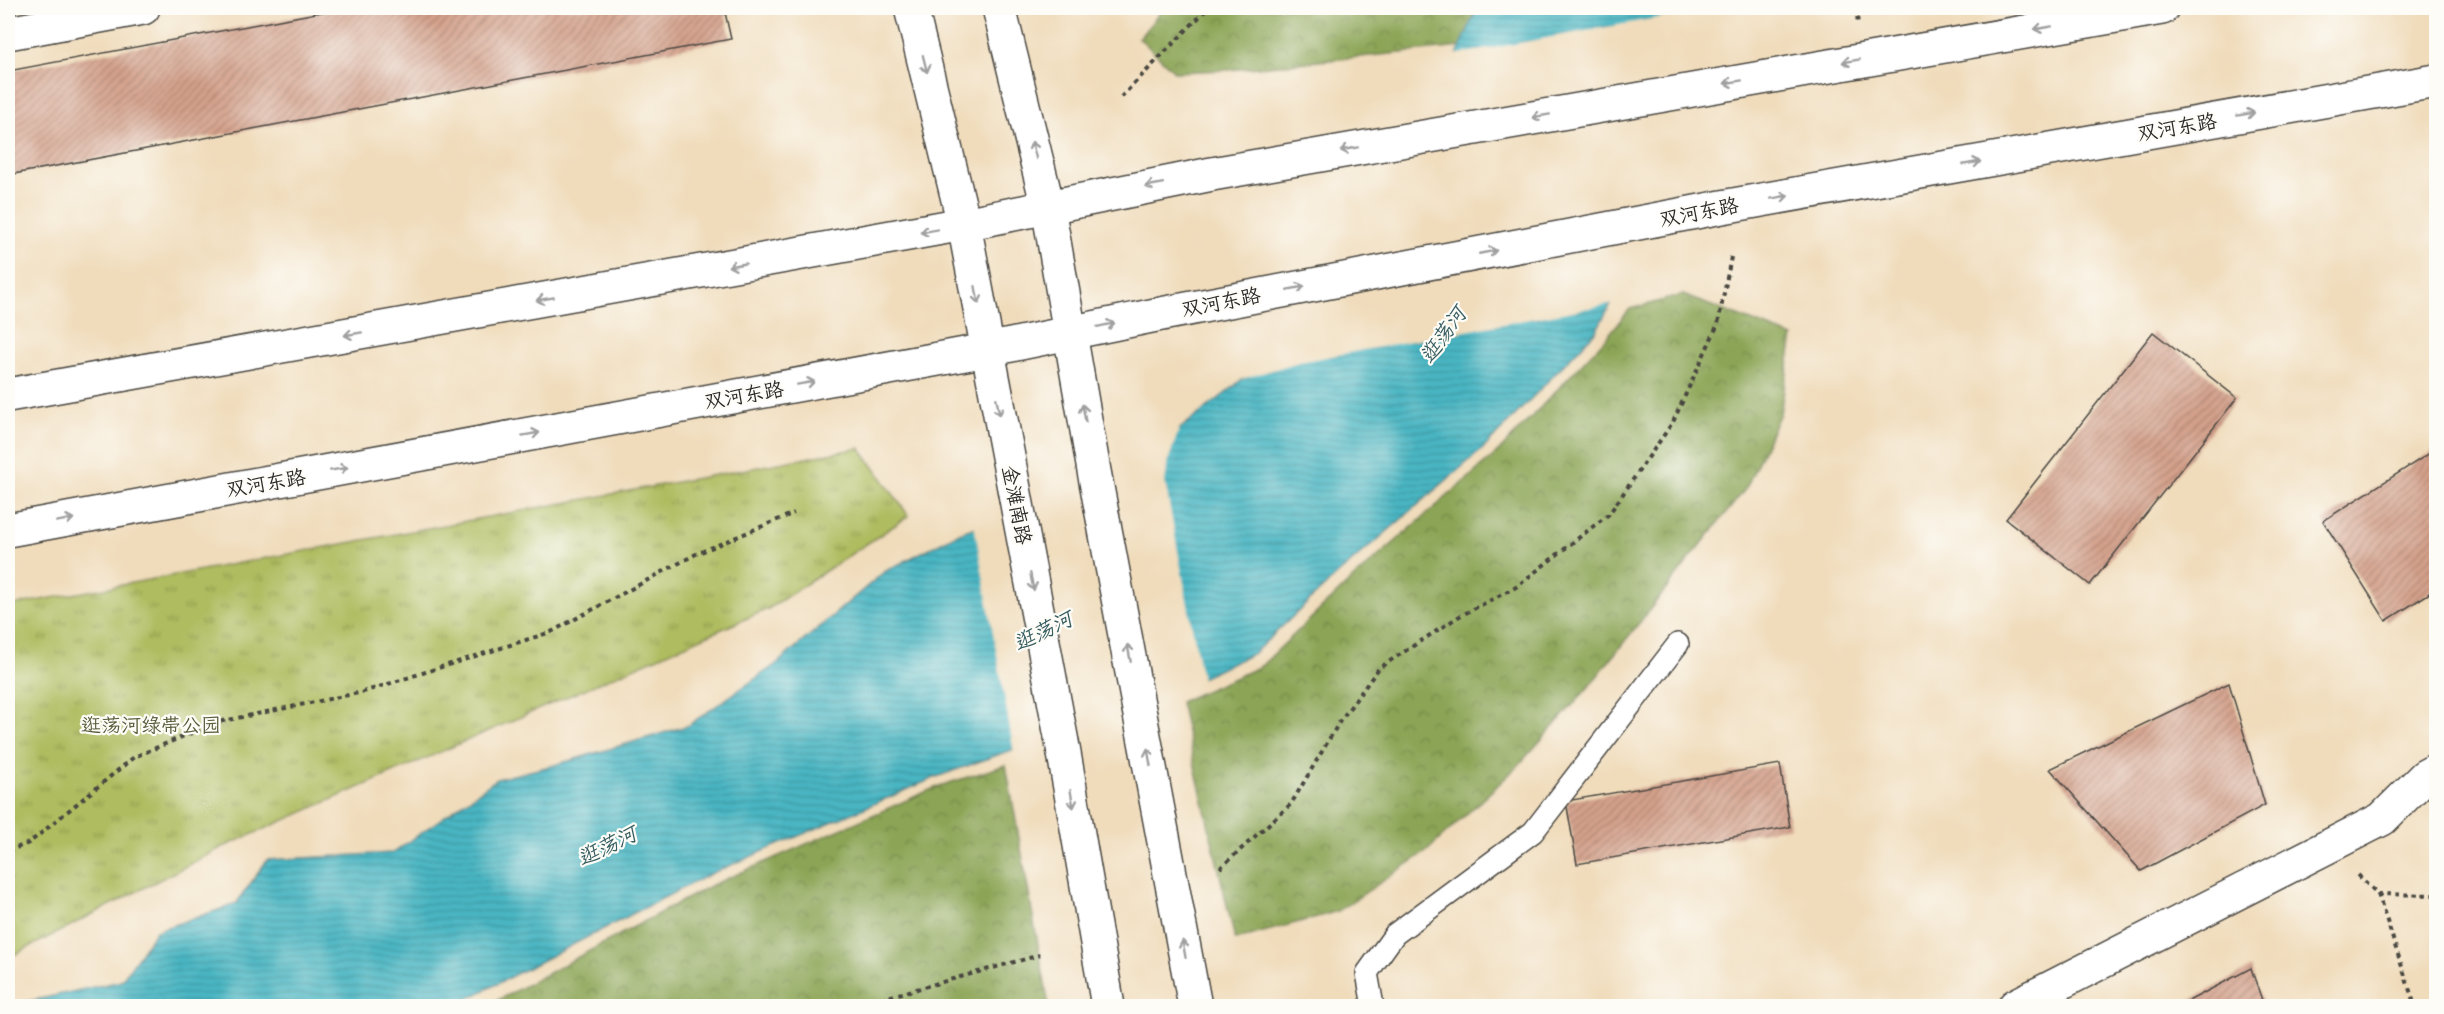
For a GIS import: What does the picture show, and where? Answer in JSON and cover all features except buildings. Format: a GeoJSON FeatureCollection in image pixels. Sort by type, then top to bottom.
{"type":"FeatureCollection","features":[{"type":"Feature","properties":{"kind":"street"},"geometry":{"type":"LineString","coordinates":[[8,33],[143,8]]}},
{"type":"Feature","properties":{"kind":"street","name":"金滩南路"},"geometry":{"type":"LineString","coordinates":[[911,8],[964,224],[1062,742],[1108,1006]]}},
{"type":"Feature","properties":{"kind":"street"},"geometry":{"type":"LineString","coordinates":[[999,8],[1048,207],[1094,471],[1195,1006]]}},
{"type":"Feature","properties":{"kind":"street"},"geometry":{"type":"LineString","coordinates":[[8,395],[964,224],[1212,174],[2163,8]]}},
{"type":"Feature","properties":{"kind":"street","name":"双河东路"},"geometry":{"type":"LineString","coordinates":[[8,530],[987,350],[1156,315],[1722,207],[2436,81]]}},
{"type":"Feature","properties":{"kind":"street"},"geometry":{"type":"LineString","coordinates":[[2014,1006],[2382,819],[2425,776],[2436,770]]}},
{"type":"Feature","properties":{"kind":"lane"},"geometry":{"type":"LineString","coordinates":[[1373,1006],[1367,973],[1395,934],[1533,832],[1678,644]]}},
{"type":"Feature","properties":{"kind":"path"},"geometry":{"type":"LineString","coordinates":[[1121,97],[1208,8]]}},
{"type":"Feature","properties":{"kind":"path"},"geometry":{"type":"LineString","coordinates":[[1220,868],[1291,804],[1340,721],[1379,668],[1458,616],[1516,587],[1609,514],[1673,422],[1718,324],[1731,257]]}},
{"type":"Feature","properties":{"kind":"path"},"geometry":{"type":"LineString","coordinates":[[8,851],[29,843],[134,757],[218,722],[363,692],[551,632],[696,554],[794,513]]}},
{"type":"Feature","properties":{"kind":"path"},"geometry":{"type":"LineString","coordinates":[[2329,846],[2378,894],[2415,1006]]}},
{"type":"Feature","properties":{"kind":"path"},"geometry":{"type":"LineString","coordinates":[[2378,894],[2436,895]]}},
{"type":"Feature","properties":{"kind":"path"},"geometry":{"type":"LineString","coordinates":[[855,1006],[1040,955]]}},
{"type":"Feature","properties":{"kind":"green space"},"geometry":{"type":"Polygon","coordinates":[[[1164,8],[1477,8],[1461,47],[1228,70],[1175,72],[1139,38],[1164,8]]]}},
{"type":"Feature","properties":{"kind":"green space"},"geometry":{"type":"Polygon","coordinates":[[[1683,295],[1793,337],[1780,413],[1746,488],[1587,689],[1516,768],[1426,852],[1338,911],[1235,940],[1180,702],[1261,666],[1349,582],[1499,451],[1606,338],[1630,309],[1683,295]]]}},
{"type":"Feature","properties":{"kind":"green space","name":"逛荡河绿带公园"},"geometry":{"type":"Polygon","coordinates":[[[860,448],[909,516],[768,609],[223,847],[8,958],[8,606],[860,448]]]}},
{"type":"Feature","properties":{"kind":"green space"},"geometry":{"type":"Polygon","coordinates":[[[1006,765],[1049,1006],[487,1006],[710,886],[939,786],[1006,765]]]}},
{"type":"Feature","properties":{"kind":"water","name":"逛荡河"},"geometry":{"type":"Polygon","coordinates":[[[1477,8],[1758,8],[1738,75],[1596,331],[1485,447],[1339,573],[1254,653],[1165,695],[939,776],[710,874],[454,1006],[8,1006],[121,981],[156,931],[236,904],[267,860],[393,853],[497,779],[555,765],[687,726],[775,665],[884,572],[957,534],[1108,476],[1155,448],[1231,389],[1329,300],[1392,208],[1477,8]]]}},
{"type":"Feature","properties":{"kind":"pier"},"geometry":{"type":"Polygon","coordinates":[[[1712,8],[1761,8],[1741,76],[1615,303],[1299,362],[1235,381],[1327,298],[1389,206],[1454,55],[1712,8]]]}},
{"type":"Feature","properties":{"kind":"pier"},"geometry":{"type":"Polygon","coordinates":[[[1181,424],[1168,461],[1165,482],[1202,680],[1166,697],[1014,752],[974,524],[1106,473],[1154,445],[1181,424]]]}}]}
